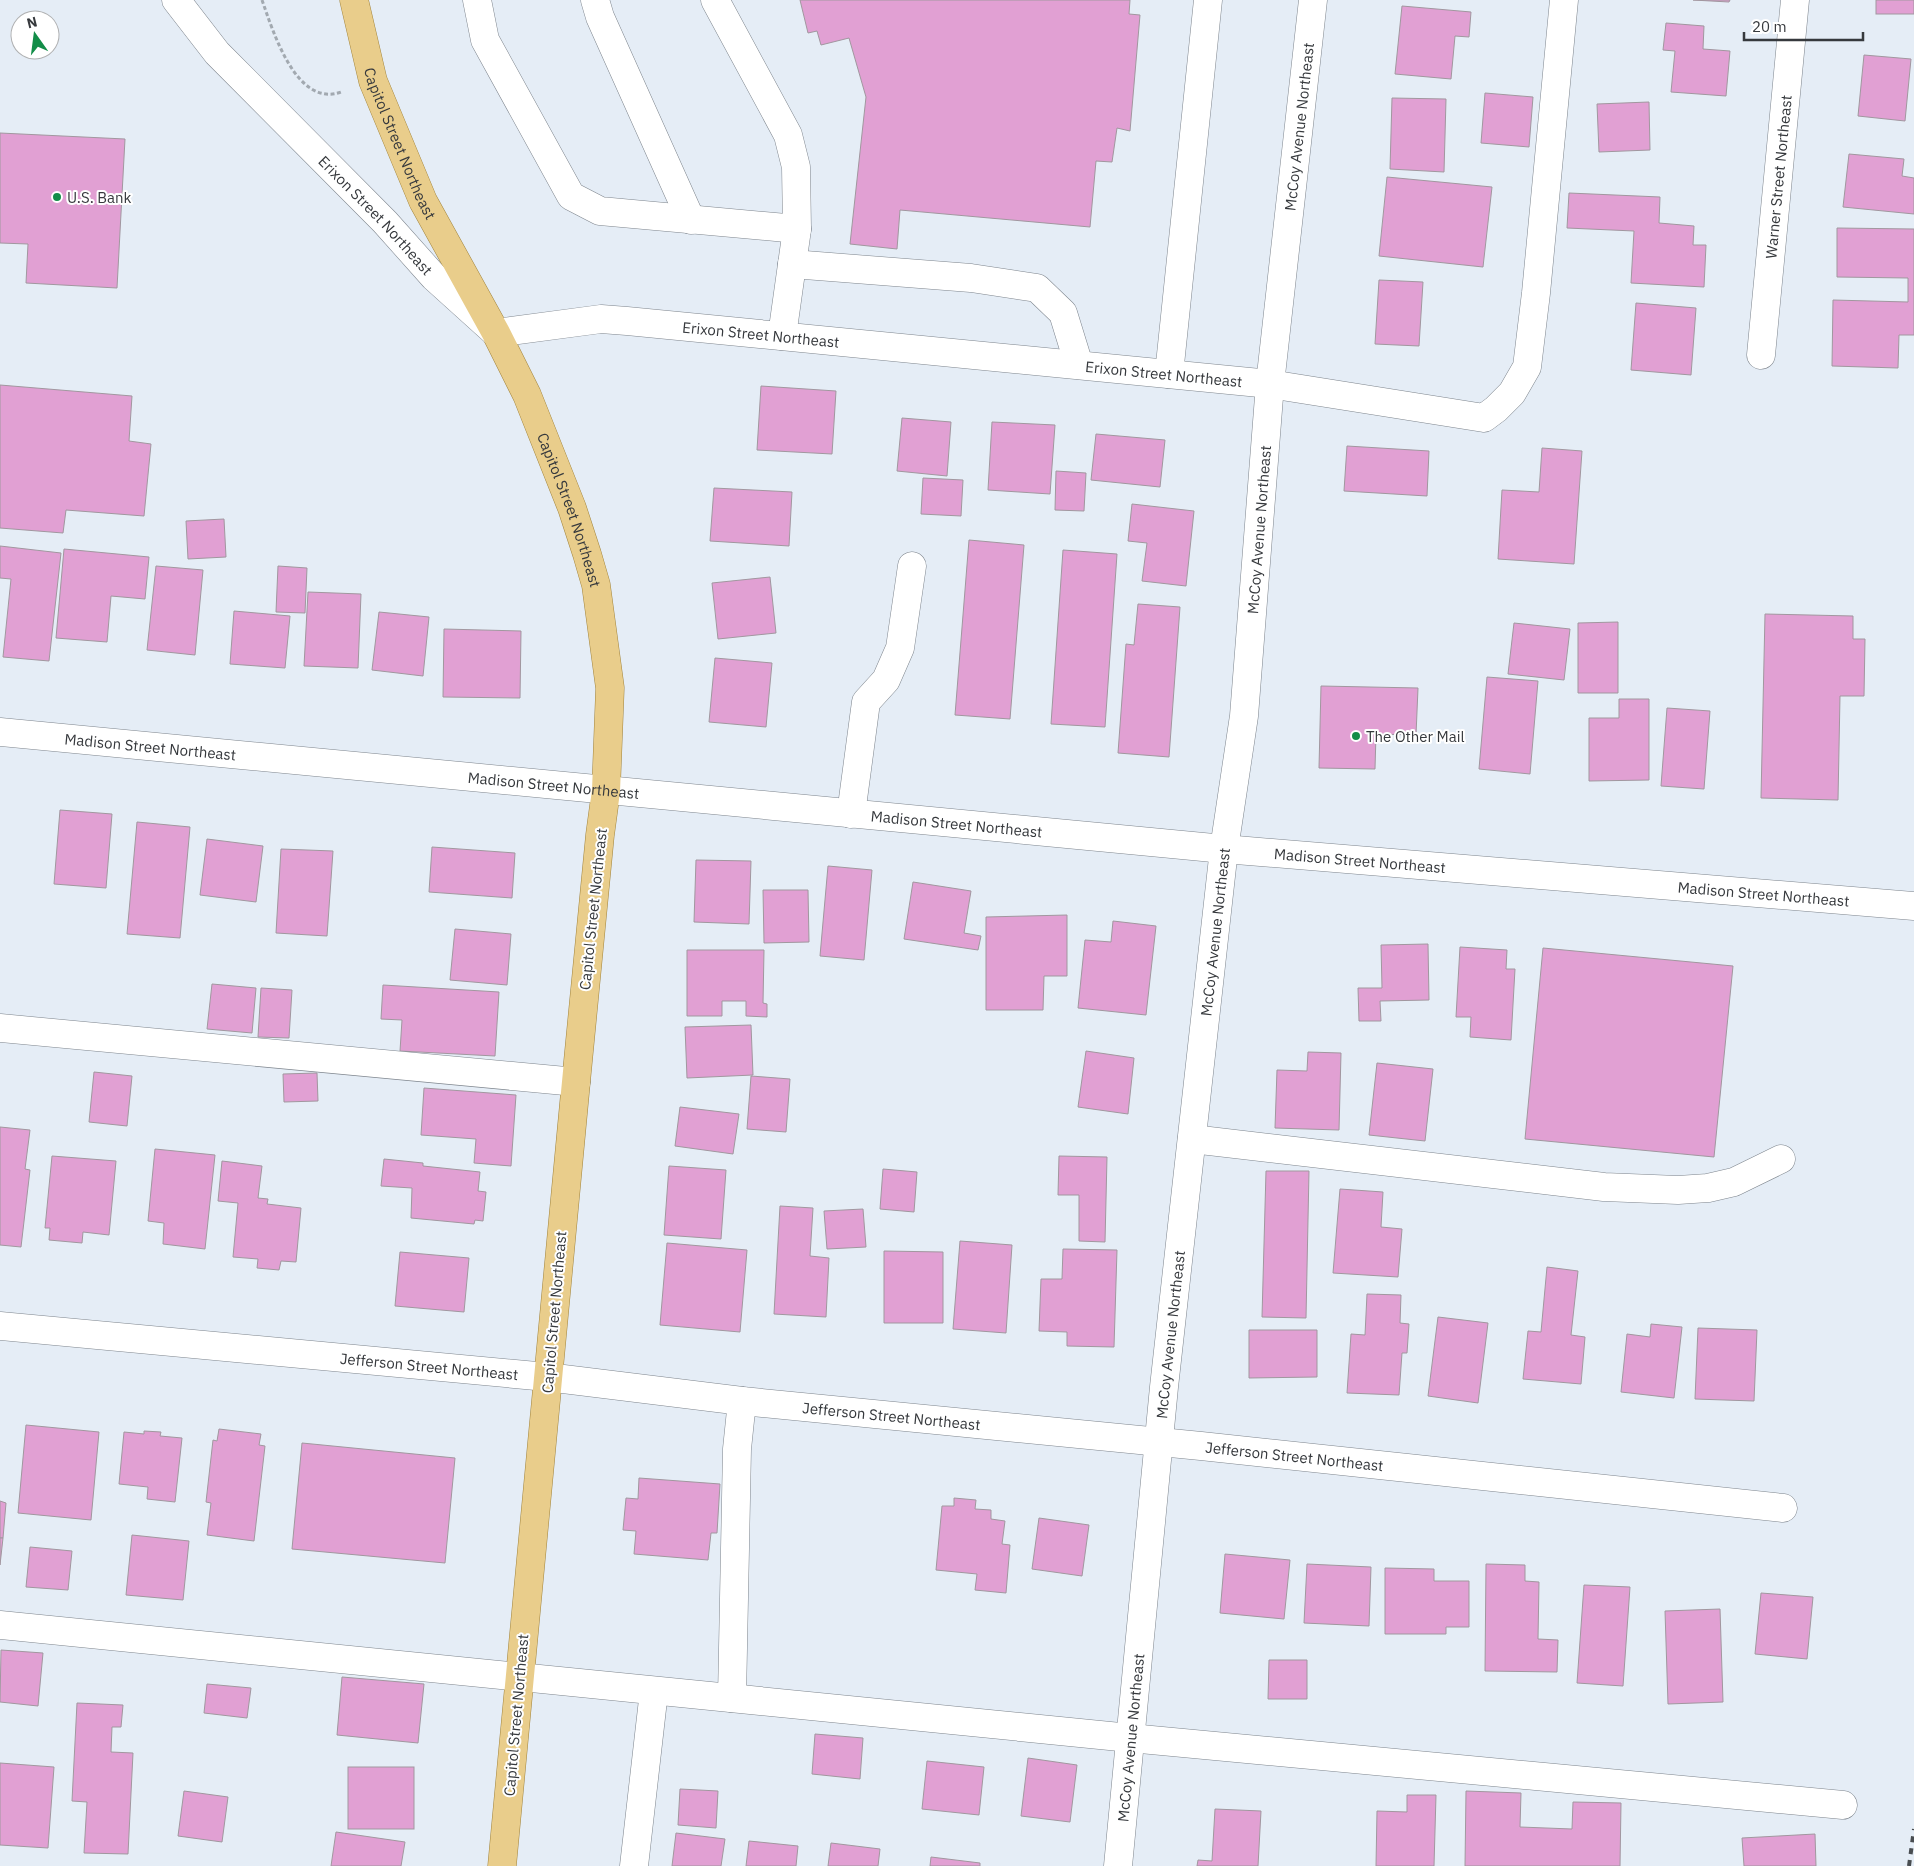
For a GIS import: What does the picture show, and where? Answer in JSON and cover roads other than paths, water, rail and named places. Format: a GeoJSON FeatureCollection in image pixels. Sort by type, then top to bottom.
{"type":"FeatureCollection","features":[{"type":"Feature","properties":{"kind":"main road","name":"Capitol Street Northeast"},"geometry":{"type":"LineString","coordinates":[[354,0],[373,81],[423,200],[496,333],[527,395],[555,464],[596,585],[610,688],[606,790],[576,1082],[502,1866]]}},
{"type":"Feature","properties":{"kind":"street","name":"Erixon Street Northeast"},"geometry":{"type":"LineString","coordinates":[[176,0],[217,54],[385,222],[434,277],[496,333],[600,320],[1270,384],[1484,418],[1512,394],[1527,368],[1536,294],[1564,0]]}},
{"type":"Feature","properties":{"kind":"street"},"geometry":{"type":"LineString","coordinates":[[478,0],[485,40],[571,196],[600,211],[797,229]]}},
{"type":"Feature","properties":{"kind":"street"},"geometry":{"type":"LineString","coordinates":[[595,0],[600,17],[691,220]]}},
{"type":"Feature","properties":{"kind":"street"},"geometry":{"type":"LineString","coordinates":[[715,0],[788,135],[796,167],[797,229],[782,336]]}},
{"type":"Feature","properties":{"kind":"street"},"geometry":{"type":"LineString","coordinates":[[1169,374],[1208,0]]}},
{"type":"Feature","properties":{"kind":"street","name":"McCoy Avenue Northeast"},"geometry":{"type":"LineString","coordinates":[[1118,1866],[1158,1442],[1224,849],[1244,716],[1270,384],[1313,0]]}},
{"type":"Feature","properties":{"kind":"street","name":"Warner Street Northeast"},"geometry":{"type":"LineString","coordinates":[[1761,354],[1794,0]]}},
{"type":"Feature","properties":{"kind":"street"},"geometry":{"type":"LineString","coordinates":[[792,264],[971,278],[1037,288],[1063,313],[1079,365]]}},
{"type":"Feature","properties":{"kind":"street"},"geometry":{"type":"LineString","coordinates":[[851,814],[866,702],[886,680],[900,648],[912,566]]}},
{"type":"Feature","properties":{"kind":"street","name":"Madison Street Northeast"},"geometry":{"type":"LineString","coordinates":[[0,732],[1224,849],[1914,906]]}},
{"type":"Feature","properties":{"kind":"street"},"geometry":{"type":"LineString","coordinates":[[0,1028],[576,1082]]}},
{"type":"Feature","properties":{"kind":"street"},"geometry":{"type":"LineString","coordinates":[[1192,1140],[1604,1187],[1678,1190],[1708,1188],[1734,1182],[1781,1159]]}},
{"type":"Feature","properties":{"kind":"street","name":"Jefferson Street Northeast"},"geometry":{"type":"LineString","coordinates":[[0,1326],[548,1377],[742,1400],[1783,1508]]}},
{"type":"Feature","properties":{"kind":"street"},"geometry":{"type":"LineString","coordinates":[[732,1698],[738,1449],[742,1400]]}},
{"type":"Feature","properties":{"kind":"street"},"geometry":{"type":"LineString","coordinates":[[0,1625],[1130,1738],[1843,1805]]}},
{"type":"Feature","properties":{"kind":"street"},"geometry":{"type":"LineString","coordinates":[[634,1866],[654,1691]]}},
{"type":"Feature","properties":{"kind":"railway"},"geometry":{"type":"LineString","coordinates":[[1909,1866],[1914,1829]]}},
{"type":"Feature","properties":{"kind":"place","name":"U.S. Bank"},"geometry":{"type":"Point","coordinates":[57,197]}},
{"type":"Feature","properties":{"kind":"place","name":"The Other Mail"},"geometry":{"type":"Point","coordinates":[1356,736]}}]}
